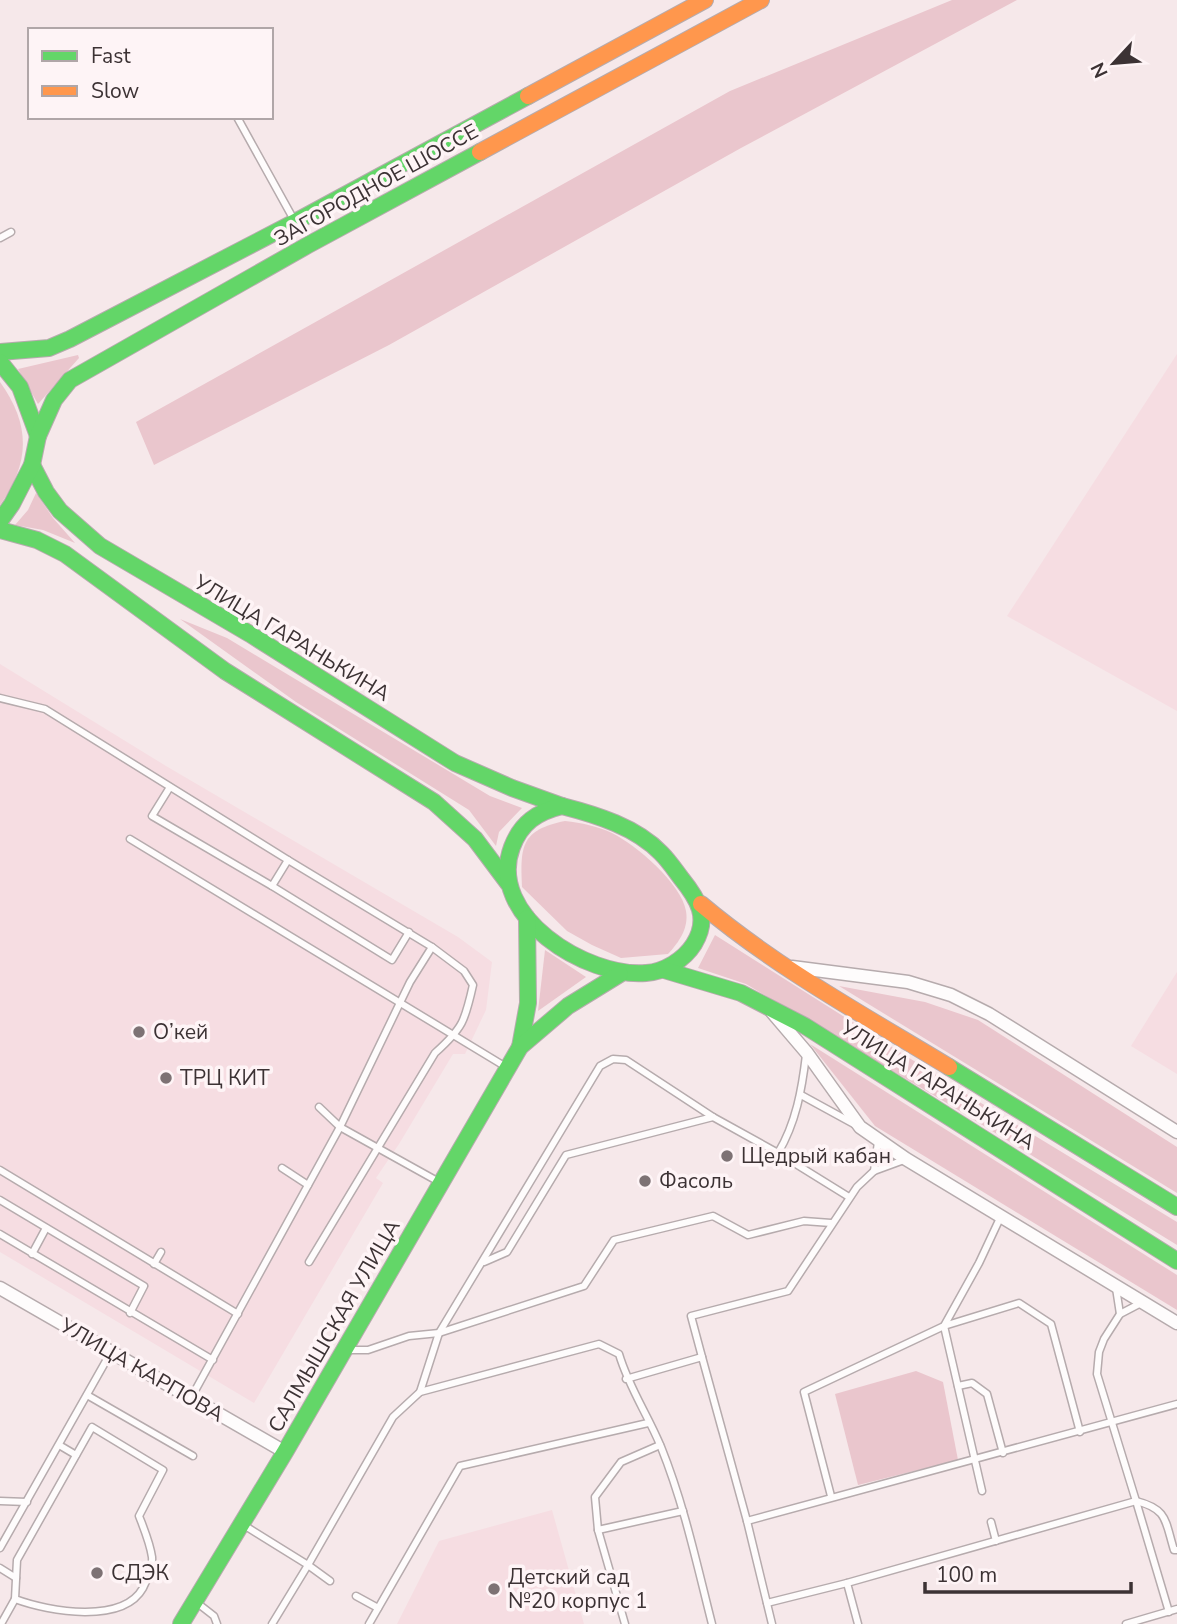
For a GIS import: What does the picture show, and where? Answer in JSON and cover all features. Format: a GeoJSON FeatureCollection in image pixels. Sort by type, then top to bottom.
{"type":"FeatureCollection","features":[{"type":"Feature","properties":{"kind":"main road","name":"ЗАГОРОДНОЕ ШОССЕ"},"geometry":{"type":"LineString","coordinates":[[0,352],[40,349],[70,340],[295,222],[705,0]]}},
{"type":"Feature","properties":{"kind":"main road","name":"ЗАГОРОДНОЕ ШОССЕ"},"geometry":{"type":"LineString","coordinates":[[0,521],[32,465],[38,436],[54,400],[70,380],[308,245],[761,0]]}},
{"type":"Feature","properties":{"kind":"main road","name":"ЗАГОРОДНОЕ ШОССЕ"},"geometry":{"type":"LineString","coordinates":[[0,362],[13,374],[29,402],[38,436]]}},
{"type":"Feature","properties":{"kind":"main road","name":"УЛИЦА ГАРАНЬКИНА"},"geometry":{"type":"LineString","coordinates":[[32,465],[60,511],[100,546],[250,634],[455,763],[562,806]]}},
{"type":"Feature","properties":{"kind":"main road"},"geometry":{"type":"LineString","coordinates":[[0,530],[37,540],[65,554],[225,671],[434,802],[475,839],[508,883]]}},
{"type":"Feature","properties":{"kind":"main road"},"geometry":{"type":"LineString","coordinates":[[562,806],[592,813],[627,829],[659,851],[701,904],[704,922],[697,942],[686,955],[664,970],[640,976],[620,974],[588,963],[555,943],[527,918],[513,900],[508,883],[509,854],[519,831],[538,813],[562,806]]}},
{"type":"Feature","properties":{"kind":"main road","name":"УЛИЦА ГАРАНЬКИНА"},"geometry":{"type":"LineString","coordinates":[[701,904],[737,934],[784,966],[1177,1207]]}},
{"type":"Feature","properties":{"kind":"main road","name":"САЛМЫШСКАЯ УЛИЦА"},"geometry":{"type":"LineString","coordinates":[[181,1624],[285,1452],[520,1047],[528,1003],[527,918]]}},
{"type":"Feature","properties":{"kind":"main road","name":"УЛИЦА ГАРАНЬКИНА"},"geometry":{"type":"LineString","coordinates":[[664,970],[716,984],[765,1004],[805,1026],[1177,1261]]}},
{"type":"Feature","properties":{"kind":"main road","name":"САЛМЫШСКАЯ УЛИЦА"},"geometry":{"type":"LineString","coordinates":[[520,1047],[568,1006],[620,974]]}},
{"type":"Feature","properties":{"kind":"street"},"geometry":{"type":"LineString","coordinates":[[784,966],[908,982],[951,995],[989,1014],[1177,1132]]}},
{"type":"Feature","properties":{"kind":"street"},"geometry":{"type":"LineString","coordinates":[[765,1004],[807,1053],[860,1128],[906,1159],[1177,1323]]}},
{"type":"Feature","properties":{"kind":"street","name":"УЛИЦА КАРПОВА"},"geometry":{"type":"LineString","coordinates":[[0,1288],[285,1452]]}},
{"type":"Feature","properties":{"kind":"lane"},"geometry":{"type":"LineString","coordinates":[[238,119],[295,222]]}},
{"type":"Feature","properties":{"kind":"lane"},"geometry":{"type":"LineString","coordinates":[[0,238],[11,232]]}},
{"type":"Feature","properties":{"kind":"lane"},"geometry":{"type":"LineString","coordinates":[[0,698],[45,709],[409,932],[464,971],[473,985],[466,1019],[455,1035],[435,1053],[309,1262]]}},
{"type":"Feature","properties":{"kind":"lane"},"geometry":{"type":"LineString","coordinates":[[170,787],[152,816],[392,960],[409,932]]}},
{"type":"Feature","properties":{"kind":"lane"},"geometry":{"type":"LineString","coordinates":[[130,839],[508,1068]]}},
{"type":"Feature","properties":{"kind":"lane"},"geometry":{"type":"LineString","coordinates":[[272,886],[288,860]]}},
{"type":"Feature","properties":{"kind":"lane"},"geometry":{"type":"LineString","coordinates":[[191,1398],[340,1127],[410,982],[432,947]]}},
{"type":"Feature","properties":{"kind":"lane"},"geometry":{"type":"LineString","coordinates":[[778,1153],[785,1142],[801,1095],[807,1053]]}},
{"type":"Feature","properties":{"kind":"lane"},"geometry":{"type":"LineString","coordinates":[[420,1392],[439,1333],[600,1066],[612,1059],[626,1060],[713,1117],[849,1197]]}},
{"type":"Feature","properties":{"kind":"lane"},"geometry":{"type":"LineString","coordinates":[[801,1095],[860,1128]]}},
{"type":"Feature","properties":{"kind":"lane"},"geometry":{"type":"LineString","coordinates":[[320,1107],[340,1127],[442,1184]]}},
{"type":"Feature","properties":{"kind":"lane"},"geometry":{"type":"LineString","coordinates":[[484,1262],[507,1252],[566,1155],[713,1117]]}},
{"type":"Feature","properties":{"kind":"lane"},"geometry":{"type":"LineString","coordinates":[[874,1171],[878,1141]]}},
{"type":"Feature","properties":{"kind":"lane"},"geometry":{"type":"LineString","coordinates":[[772,1624],[747,1521],[691,1317],[788,1292],[849,1197],[874,1171],[906,1159]]}},
{"type":"Feature","properties":{"kind":"lane"},"geometry":{"type":"LineString","coordinates":[[282,1168],[308,1185]]}},
{"type":"Feature","properties":{"kind":"lane"},"geometry":{"type":"LineString","coordinates":[[0,1170],[237,1314]]}},
{"type":"Feature","properties":{"kind":"lane"},"geometry":{"type":"LineString","coordinates":[[0,1200],[145,1286],[130,1313]]}},
{"type":"Feature","properties":{"kind":"lane"},"geometry":{"type":"LineString","coordinates":[[343,1350],[368,1350],[410,1336],[439,1333],[584,1286],[614,1240],[713,1216],[748,1235],[804,1221],[831,1223]]}},
{"type":"Feature","properties":{"kind":"lane"},"geometry":{"type":"LineString","coordinates":[[982,1492],[944,1326],[979,1263],[1000,1216]]}},
{"type":"Feature","properties":{"kind":"lane"},"geometry":{"type":"LineString","coordinates":[[32,1254],[46,1228]]}},
{"type":"Feature","properties":{"kind":"lane"},"geometry":{"type":"LineString","coordinates":[[0,1234],[213,1360]]}},
{"type":"Feature","properties":{"kind":"lane"},"geometry":{"type":"LineString","coordinates":[[154,1264],[161,1252]]}},
{"type":"Feature","properties":{"kind":"lane"},"geometry":{"type":"LineString","coordinates":[[1116,1286],[1120,1314]]}},
{"type":"Feature","properties":{"kind":"lane"},"geometry":{"type":"LineString","coordinates":[[1143,1302],[1120,1314],[1099,1352],[1097,1374],[1169,1612]]}},
{"type":"Feature","properties":{"kind":"lane"},"geometry":{"type":"LineString","coordinates":[[831,1496],[804,1392],[944,1326],[1019,1303],[1051,1324],[1080,1432]]}},
{"type":"Feature","properties":{"kind":"lane"},"geometry":{"type":"LineString","coordinates":[[272,1624],[393,1417],[420,1392],[599,1344],[619,1354],[626,1378],[660,1445],[683,1511],[712,1624]]}},
{"type":"Feature","properties":{"kind":"lane"},"geometry":{"type":"LineString","coordinates":[[0,1548],[111,1352]]}},
{"type":"Feature","properties":{"kind":"lane"},"geometry":{"type":"LineString","coordinates":[[626,1378],[702,1357]]}},
{"type":"Feature","properties":{"kind":"lane"},"geometry":{"type":"LineString","coordinates":[[958,1386],[972,1383],[987,1394],[1003,1453]]}},
{"type":"Feature","properties":{"kind":"lane"},"geometry":{"type":"LineString","coordinates":[[87,1395],[193,1456]]}},
{"type":"Feature","properties":{"kind":"lane"},"geometry":{"type":"LineString","coordinates":[[747,1521],[1177,1404]]}},
{"type":"Feature","properties":{"kind":"lane"},"geometry":{"type":"LineString","coordinates":[[369,1624],[460,1466],[648,1423]]}},
{"type":"Feature","properties":{"kind":"lane"},"geometry":{"type":"LineString","coordinates":[[1,1624],[15,1600],[17,1560],[92,1427],[163,1470],[139,1516],[152,1559],[139,1597],[126,1608],[108,1615],[45,1610],[15,1600]]}},
{"type":"Feature","properties":{"kind":"lane"},"geometry":{"type":"LineString","coordinates":[[59,1445],[76,1455]]}},
{"type":"Feature","properties":{"kind":"lane"},"geometry":{"type":"LineString","coordinates":[[625,1624],[598,1530],[595,1497],[621,1462],[660,1445]]}},
{"type":"Feature","properties":{"kind":"lane"},"geometry":{"type":"LineString","coordinates":[[0,1501],[27,1502]]}},
{"type":"Feature","properties":{"kind":"lane"},"geometry":{"type":"LineString","coordinates":[[767,1603],[1136,1501],[1156,1506],[1164,1517],[1174,1550],[1177,1550]]}},
{"type":"Feature","properties":{"kind":"lane"},"geometry":{"type":"LineString","coordinates":[[598,1530],[683,1511]]}},
{"type":"Feature","properties":{"kind":"lane"},"geometry":{"type":"LineString","coordinates":[[991,1522],[996,1541]]}},
{"type":"Feature","properties":{"kind":"lane"},"geometry":{"type":"LineString","coordinates":[[240,1523],[330,1581]]}},
{"type":"Feature","properties":{"kind":"lane"},"geometry":{"type":"LineString","coordinates":[[0,1568],[16,1578]]}},
{"type":"Feature","properties":{"kind":"lane"},"geometry":{"type":"LineString","coordinates":[[847,1583],[858,1624]]}},
{"type":"Feature","properties":{"kind":"lane"},"geometry":{"type":"LineString","coordinates":[[356,1597],[378,1608]]}},
{"type":"Feature","properties":{"kind":"lane"},"geometry":{"type":"LineString","coordinates":[[195,1601],[214,1616],[217,1624]]}},
{"type":"Feature","properties":{"kind":"lane"},"geometry":{"type":"LineString","coordinates":[[1126,1624],[1177,1609]]}},
{"type":"Feature","properties":{"kind":"shaded area"},"geometry":{"type":"Polygon","coordinates":[[[952,0],[1017,0],[741,148],[389,345],[154,465],[136,422],[730,91],[952,0]]]}},
{"type":"Feature","properties":{"kind":"shaded area"},"geometry":{"type":"Polygon","coordinates":[[[1177,354],[1177,711],[1007,616],[1177,354]]]}},
{"type":"Feature","properties":{"kind":"shaded area"},"geometry":{"type":"Polygon","coordinates":[[[78,355],[79,358],[38,404],[18,369],[78,355]]]}},
{"type":"Feature","properties":{"kind":"shaded area"},"geometry":{"type":"Polygon","coordinates":[[[0,382],[17,413],[23,444],[17,474],[0,505],[0,382]]]}},
{"type":"Feature","properties":{"kind":"shaded area"},"geometry":{"type":"Polygon","coordinates":[[[36,493],[75,543],[43,530],[15,525],[28,510],[36,493]]]}},
{"type":"Feature","properties":{"kind":"shaded area"},"geometry":{"type":"Polygon","coordinates":[[[180,619],[227,638],[490,796],[522,808],[499,832],[496,846],[469,810],[296,702],[180,619]]]}},
{"type":"Feature","properties":{"kind":"shaded area"},"geometry":{"type":"Polygon","coordinates":[[[0,664],[166,766],[458,937],[492,962],[486,1010],[465,1054],[453,1054],[376,1178],[383,1183],[254,1403],[0,1252],[0,664]]]}},
{"type":"Feature","properties":{"kind":"shaded area"},"geometry":{"type":"Polygon","coordinates":[[[565,821],[612,833],[645,856],[667,877],[682,900],[687,917],[685,929],[668,954],[621,958],[592,945],[567,931],[522,887],[522,861],[526,842],[539,829],[565,821]]]}},
{"type":"Feature","properties":{"kind":"shaded area"},"geometry":{"type":"Polygon","coordinates":[[[715,935],[963,1092],[1177,1222],[1177,1245],[950,1105],[746,984],[698,968],[715,935]]]}},
{"type":"Feature","properties":{"kind":"shaded area"},"geometry":{"type":"Polygon","coordinates":[[[545,950],[586,977],[538,1011],[545,950]]]}},
{"type":"Feature","properties":{"kind":"shaded area"},"geometry":{"type":"Polygon","coordinates":[[[1177,972],[1177,1074],[1131,1046],[1177,972]]]}},
{"type":"Feature","properties":{"kind":"shaded area"},"geometry":{"type":"Polygon","coordinates":[[[839,986],[925,1002],[978,1020],[1177,1147],[1177,1193],[839,986]]]}},
{"type":"Feature","properties":{"kind":"shaded area"},"geometry":{"type":"Polygon","coordinates":[[[810,1044],[1177,1275],[1177,1310],[875,1126],[810,1044]]]}},
{"type":"Feature","properties":{"kind":"shaded area"},"geometry":{"type":"Polygon","coordinates":[[[916,1371],[943,1382],[958,1460],[858,1485],[835,1394],[916,1371]]]}},
{"type":"Feature","properties":{"kind":"shaded area","name":"Детский сад №20 корпус 1"},"geometry":{"type":"Polygon","coordinates":[[[552,1510],[584,1624],[397,1624],[439,1541],[552,1510]]]}},
{"type":"Feature","properties":{"kind":"traffic: fast"},"geometry":{"type":"LineString","coordinates":[[0,352],[49,348],[70,339],[295,222],[528,96]]}},
{"type":"Feature","properties":{"kind":"traffic: fast"},"geometry":{"type":"LineString","coordinates":[[0,521],[32,465],[38,436],[54,400],[70,380],[308,245],[480,152]]}},
{"type":"Feature","properties":{"kind":"traffic: fast"},"geometry":{"type":"LineString","coordinates":[[0,362],[20,387],[38,436]]}},
{"type":"Feature","properties":{"kind":"traffic: fast"},"geometry":{"type":"LineString","coordinates":[[32,465],[60,511],[100,546],[250,634],[455,763],[562,806]]}},
{"type":"Feature","properties":{"kind":"traffic: fast"},"geometry":{"type":"LineString","coordinates":[[0,530],[37,540],[65,554],[225,671],[434,802],[475,839],[508,883]]}},
{"type":"Feature","properties":{"kind":"traffic: fast"},"geometry":{"type":"LineString","coordinates":[[562,806],[628,829],[651,844],[672,866],[697,901],[701,917],[699,935],[690,950],[679,960],[666,968],[646,973],[622,972],[571,954],[547,938],[527,919],[514,897],[508,872],[512,847],[520,831],[531,820],[562,806]]}},
{"type":"Feature","properties":{"kind":"traffic: fast"},"geometry":{"type":"LineString","coordinates":[[520,1047],[528,1003],[527,918]]}},
{"type":"Feature","properties":{"kind":"traffic: fast"},"geometry":{"type":"LineString","coordinates":[[664,970],[741,993],[805,1026],[1177,1261]]}},
{"type":"Feature","properties":{"kind":"traffic: fast"},"geometry":{"type":"LineString","coordinates":[[181,1624],[285,1452],[520,1047],[568,1006],[620,974]]}},
{"type":"Feature","properties":{"kind":"traffic: fast"},"geometry":{"type":"LineString","coordinates":[[949,1067],[1177,1207]]}},
{"type":"Feature","properties":{"kind":"traffic: slow"},"geometry":{"type":"LineString","coordinates":[[528,96],[705,0]]}},
{"type":"Feature","properties":{"kind":"traffic: slow"},"geometry":{"type":"LineString","coordinates":[[480,152],[761,0]]}},
{"type":"Feature","properties":{"kind":"traffic: slow"},"geometry":{"type":"LineString","coordinates":[[701,904],[791,970],[949,1067]]}},
{"type":"Feature","properties":{"kind":"place","name":"О’кей"},"geometry":{"type":"Point","coordinates":[139,1032]}},
{"type":"Feature","properties":{"kind":"place","name":"ТРЦ КИТ"},"geometry":{"type":"Point","coordinates":[166,1078]}},
{"type":"Feature","properties":{"kind":"place","name":"Щедрый кабан"},"geometry":{"type":"Point","coordinates":[727,1156]}},
{"type":"Feature","properties":{"kind":"place","name":"Фасоль"},"geometry":{"type":"Point","coordinates":[645,1181]}},
{"type":"Feature","properties":{"kind":"place","name":"СДЭК"},"geometry":{"type":"Point","coordinates":[97,1573]}},
{"type":"Feature","properties":{"kind":"place","name":"Детский сад №20 корпус 1"},"geometry":{"type":"Point","coordinates":[494,1589]}}]}
